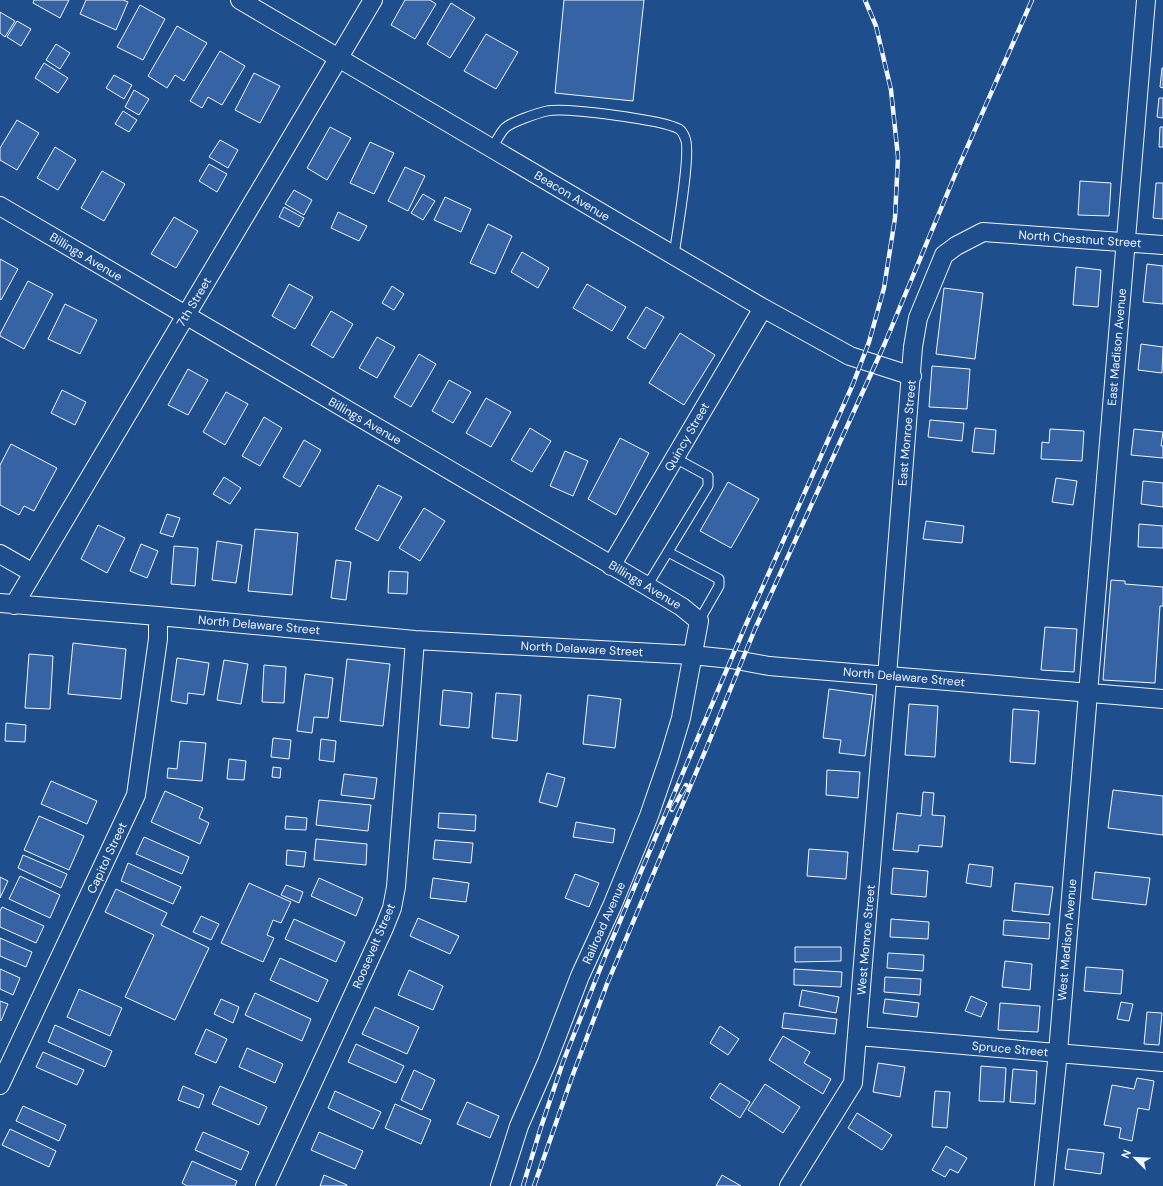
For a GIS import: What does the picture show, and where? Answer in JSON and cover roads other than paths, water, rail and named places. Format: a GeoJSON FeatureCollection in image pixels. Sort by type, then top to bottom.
{"type":"FeatureCollection","features":[{"type":"Feature","properties":{"kind":"street","name":"Beacon Avenue"},"geometry":{"type":"LineString","coordinates":[[240,0],[763,308],[850,356],[912,376]]}},
{"type":"Feature","properties":{"kind":"street","name":"7th Street"},"geometry":{"type":"LineString","coordinates":[[7,604],[33,573],[373,0]]}},
{"type":"Feature","properties":{"kind":"street","name":"East Madison Avenue"},"geometry":{"type":"LineString","coordinates":[[1087,693],[1146,0]]}},
{"type":"Feature","properties":{"kind":"street","name":"Billings Avenue"},"geometry":{"type":"LineString","coordinates":[[0,206],[647,586],[682,607],[699,621]]}},
{"type":"Feature","properties":{"kind":"street","name":"East Monroe Street"},"geometry":{"type":"LineString","coordinates":[[887,676],[912,376],[913,347],[918,318],[944,255],[956,246],[983,232],[998,233]]}},
{"type":"Feature","properties":{"kind":"street","name":"North Chestnut Street"},"geometry":{"type":"LineString","coordinates":[[998,233],[1163,245]]}},
{"type":"Feature","properties":{"kind":"street","name":"Quincy Street"},"geometry":{"type":"LineString","coordinates":[[611,566],[763,308]]}},
{"type":"Feature","properties":{"kind":"street"},"geometry":{"type":"LineString","coordinates":[[0,554],[33,573]]}},
{"type":"Feature","properties":{"kind":"street","name":"North Delaware Street"},"geometry":{"type":"LineString","coordinates":[[7,604],[158,616],[415,640],[692,655],[731,659],[769,666],[1163,699]]}},
{"type":"Feature","properties":{"kind":"street","name":"Capitol Street"},"geometry":{"type":"LineString","coordinates":[[0,1085],[136,795],[158,639],[158,616]]}},
{"type":"Feature","properties":{"kind":"street"},"geometry":{"type":"LineString","coordinates":[[692,655],[699,621]]}},
{"type":"Feature","properties":{"kind":"street","name":"Roosevelt Street"},"geometry":{"type":"LineString","coordinates":[[265,1186],[392,908],[396,887],[415,640]]}},
{"type":"Feature","properties":{"kind":"street","name":"Railroad Avenue"},"geometry":{"type":"LineString","coordinates":[[500,1186],[519,1126],[547,1062],[580,976],[612,906],[649,816],[681,718],[692,655]]}},
{"type":"Feature","properties":{"kind":"street","name":"West Monroe Street"},"geometry":{"type":"LineString","coordinates":[[789,1186],[853,1083],[887,676]]}},
{"type":"Feature","properties":{"kind":"street","name":"West Madison Avenue"},"geometry":{"type":"LineString","coordinates":[[1044,1186],[1058,1052],[1087,693]]}},
{"type":"Feature","properties":{"kind":"street","name":"Spruce Street"},"geometry":{"type":"LineString","coordinates":[[858,1036],[1163,1062]]}},
{"type":"Feature","properties":{"kind":"lane"},"geometry":{"type":"LineString","coordinates":[[492,148],[506,127],[528,117],[549,110],[576,111],[632,118],[666,124],[680,130],[687,140],[687,153],[674,256]]}},
{"type":"Feature","properties":{"kind":"lane"},"geometry":{"type":"LineString","coordinates":[[647,586],[708,486],[708,476],[675,458]]}},
{"type":"Feature","properties":{"kind":"lane"},"geometry":{"type":"LineString","coordinates":[[668,552],[719,579],[719,586],[699,621]]}},
{"type":"Feature","properties":{"kind":"railway"},"geometry":{"type":"LineString","coordinates":[[523,1186],[563,1062],[606,954],[744,629],[853,384],[869,342],[884,288],[895,218],[898,157],[891,90],[876,26],[865,0]]}},
{"type":"Feature","properties":{"kind":"railway"},"geometry":{"type":"LineString","coordinates":[[534,1186],[572,1077],[607,984],[755,629],[885,343],[955,175],[1032,0]]}},
{"type":"Feature","properties":{"kind":"railway"},"geometry":{"type":"LineString","coordinates":[[672,810],[686,785]]}}]}
